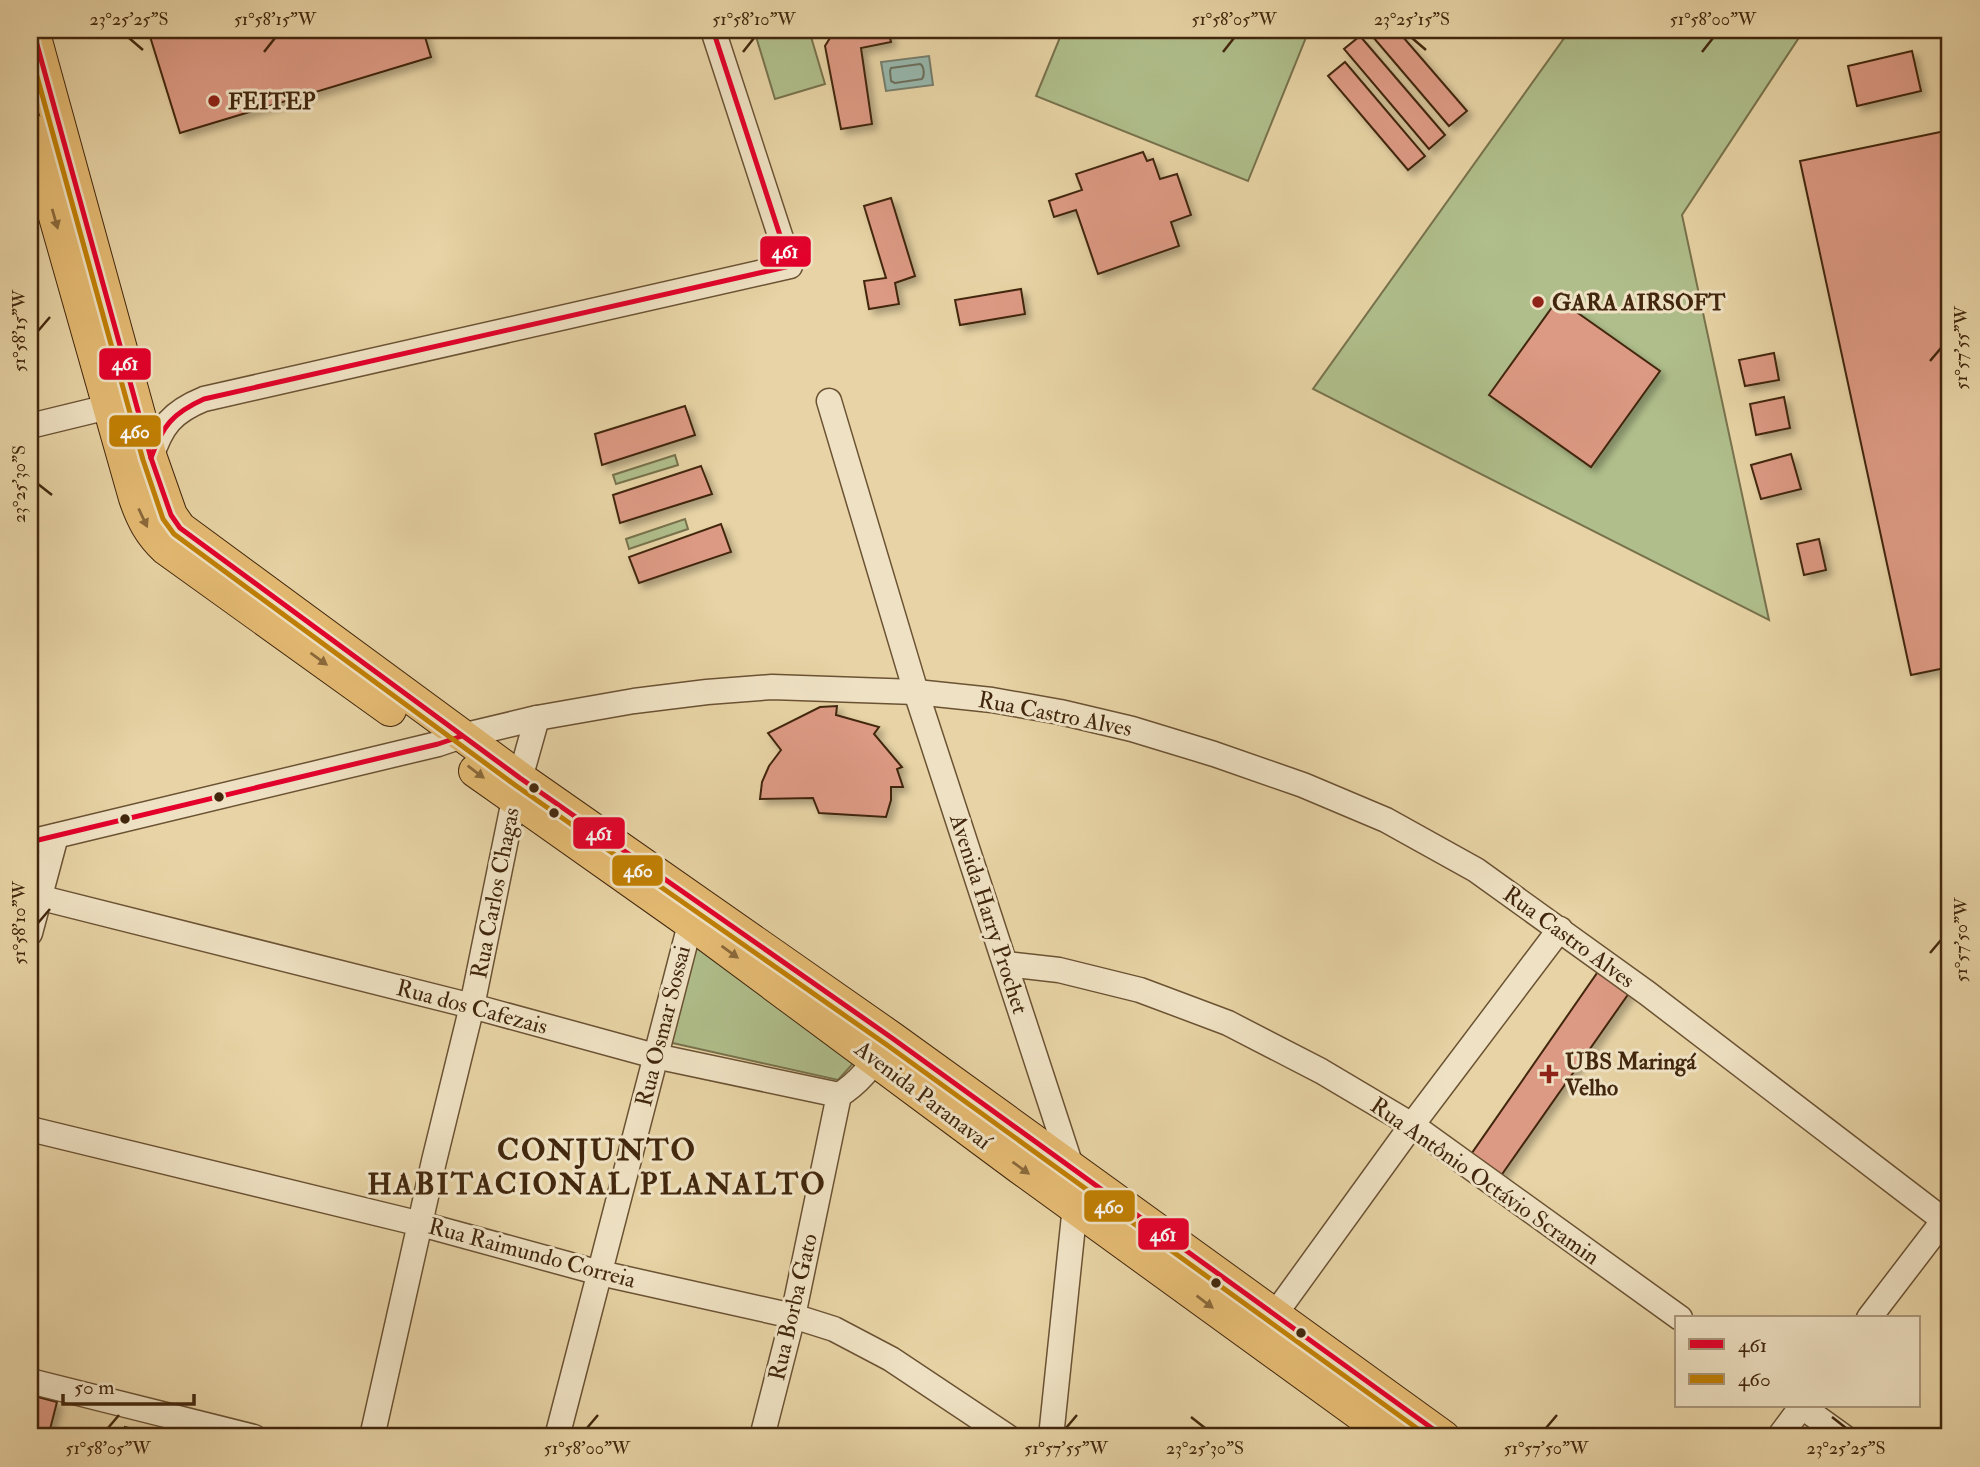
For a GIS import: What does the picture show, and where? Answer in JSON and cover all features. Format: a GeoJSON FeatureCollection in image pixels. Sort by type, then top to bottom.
{"type":"FeatureCollection","features":[{"type":"Feature","properties":{"kind":"main road","name":"Avenida Paranavaí"},"geometry":{"type":"LineString","coordinates":[[33,30],[41,132],[108,407],[180,528],[450,740],[517,789],[693,911],[884,1049],[1071,1166],[1391,1437]]}},
{"type":"Feature","properties":{"kind":"main road","name":"Avenida Paranavaí"},"geometry":{"type":"LineString","coordinates":[[41,132],[139,462]]}},
{"type":"Feature","properties":{"kind":"main road","name":"Avenida Paranavaí"},"geometry":{"type":"LineString","coordinates":[[884,1049],[1009,1160],[1075,1206],[1265,1328],[1444,1437]]}},
{"type":"Feature","properties":{"kind":"street"},"geometry":{"type":"LineString","coordinates":[[139,462],[161,430],[176,414],[204,399],[790,266],[713,30]]}},
{"type":"Feature","properties":{"kind":"street","name":"Avenida Harry Prochet"},"geometry":{"type":"LineString","coordinates":[[829,401],[916,692],[1071,1166],[1075,1206],[1051,1437]]}},
{"type":"Feature","properties":{"kind":"street"},"geometry":{"type":"LineString","coordinates":[[30,426],[108,407]]}},
{"type":"Feature","properties":{"kind":"street","name":"Rua Castro Alves"},"geometry":{"type":"LineString","coordinates":[[30,842],[537,718],[634,701],[772,687],[916,692],[1006,702],[1060,712],[1132,729],[1303,785],[1386,820],[1476,870],[1647,993],[1947,1223]]}},
{"type":"Feature","properties":{"kind":"street","name":"Rua Carlos Chagas"},"geometry":{"type":"LineString","coordinates":[[372,1437],[472,1006],[517,789],[537,718]]}},
{"type":"Feature","properties":{"kind":"street"},"geometry":{"type":"LineString","coordinates":[[30,933],[34,897],[56,836]]}},
{"type":"Feature","properties":{"kind":"street","name":"Rua dos Cafezais"},"geometry":{"type":"LineString","coordinates":[[34,897],[472,1006],[656,1056],[839,1095]]}},
{"type":"Feature","properties":{"kind":"street","name":"Rua Osmar Sossai"},"geometry":{"type":"LineString","coordinates":[[557,1437],[693,911]]}},
{"type":"Feature","properties":{"kind":"street"},"geometry":{"type":"LineString","coordinates":[[1265,1328],[1412,1125],[1560,929]]}},
{"type":"Feature","properties":{"kind":"street","name":"Rua Antônio Octávio Scramin"},"geometry":{"type":"LineString","coordinates":[[1006,964],[1059,970],[1140,989],[1228,1023],[1321,1071],[1412,1125],[1677,1316]]}},
{"type":"Feature","properties":{"kind":"street"},"geometry":{"type":"LineString","coordinates":[[839,1095],[849,1089],[884,1049]]}},
{"type":"Feature","properties":{"kind":"street","name":"Rua Borba Gato"},"geometry":{"type":"LineString","coordinates":[[761,1437],[793,1315],[839,1095]]}},
{"type":"Feature","properties":{"kind":"street","name":"Rua Raimundo Correia"},"geometry":{"type":"LineString","coordinates":[[30,1129],[421,1224],[600,1273],[793,1315],[834,1329],[891,1359],[1008,1437]]}},
{"type":"Feature","properties":{"kind":"street"},"geometry":{"type":"LineString","coordinates":[[1871,1316],[1947,1223]]}},
{"type":"Feature","properties":{"kind":"street"},"geometry":{"type":"LineString","coordinates":[[30,1381],[254,1437]]}},
{"type":"Feature","properties":{"kind":"street"},"geometry":{"type":"LineString","coordinates":[[1779,1437],[1801,1408]]}},
{"type":"Feature","properties":{"kind":"street"},"geometry":{"type":"LineString","coordinates":[[1805,1408],[1844,1437]]}},
{"type":"Feature","properties":{"kind":"green space"},"geometry":{"type":"Polygon","coordinates":[[[754,30],[809,30],[825,84],[775,99],[754,30]]]}},
{"type":"Feature","properties":{"kind":"green space"},"geometry":{"type":"Polygon","coordinates":[[[1063,30],[1309,30],[1248,181],[1036,96],[1063,30]]]}},
{"type":"Feature","properties":{"kind":"green space","name":"GARA AIRSOFT"},"geometry":{"type":"Polygon","coordinates":[[[1570,30],[1804,30],[1682,215],[1769,620],[1313,389],[1570,30]]]}},
{"type":"Feature","properties":{"kind":"green space"},"geometry":{"type":"Polygon","coordinates":[[[675,455],[678,465],[616,484],[613,475],[675,455]]]}},
{"type":"Feature","properties":{"kind":"green space"},"geometry":{"type":"Polygon","coordinates":[[[685,519],[688,529],[629,549],[626,539],[685,519]]]}},
{"type":"Feature","properties":{"kind":"green space"},"geometry":{"type":"Polygon","coordinates":[[[696,934],[858,1058],[838,1080],[668,1042],[696,934]]]}},
{"type":"Feature","properties":{"kind":"water"},"geometry":{"type":"Polygon","coordinates":[[[929,56],[933,85],[886,91],[881,62],[929,56]]]}},
{"type":"Feature","properties":{"kind":"building"},"geometry":{"type":"Polygon","coordinates":[[[148,30],[423,30],[431,57],[180,133],[148,30]]]}},
{"type":"Feature","properties":{"kind":"building"},"geometry":{"type":"Polygon","coordinates":[[[835,30],[888,30],[891,42],[861,48],[872,124],[841,129],[825,46],[835,30]]]}},
{"type":"Feature","properties":{"kind":"building"},"geometry":{"type":"Polygon","coordinates":[[[1367,30],[1397,30],[1467,111],[1449,126],[1367,30]]]}},
{"type":"Feature","properties":{"kind":"building"},"geometry":{"type":"Polygon","coordinates":[[[1360,36],[1445,135],[1429,149],[1344,49],[1360,36]]]}},
{"type":"Feature","properties":{"kind":"building"},"geometry":{"type":"Polygon","coordinates":[[[1912,51],[1921,91],[1857,106],[1848,66],[1912,51]]]}},
{"type":"Feature","properties":{"kind":"building"},"geometry":{"type":"Polygon","coordinates":[[[1345,62],[1425,156],[1408,170],[1328,76],[1345,62]]]}},
{"type":"Feature","properties":{"kind":"building"},"geometry":{"type":"Polygon","coordinates":[[[1950,130],[1950,667],[1911,675],[1800,161],[1950,130]]]}},
{"type":"Feature","properties":{"kind":"building"},"geometry":{"type":"Polygon","coordinates":[[[1143,152],[1147,161],[1153,159],[1160,179],[1177,174],[1191,215],[1171,222],[1179,246],[1098,274],[1076,210],[1054,217],[1049,201],[1082,190],[1076,174],[1143,152]]]}},
{"type":"Feature","properties":{"kind":"building"},"geometry":{"type":"Polygon","coordinates":[[[891,198],[915,276],[895,283],[899,304],[869,309],[864,281],[886,278],[864,206],[891,198]]]}},
{"type":"Feature","properties":{"kind":"building"},"geometry":{"type":"Polygon","coordinates":[[[1021,289],[1025,314],[960,325],[955,300],[1021,289]]]}},
{"type":"Feature","properties":{"kind":"building"},"geometry":{"type":"Polygon","coordinates":[[[1558,299],[1660,371],[1591,467],[1489,395],[1558,299]]]}},
{"type":"Feature","properties":{"kind":"building"},"geometry":{"type":"Polygon","coordinates":[[[1774,353],[1779,380],[1745,386],[1739,360],[1774,353]]]}},
{"type":"Feature","properties":{"kind":"building"},"geometry":{"type":"Polygon","coordinates":[[[1784,397],[1790,428],[1756,435],[1750,404],[1784,397]]]}},
{"type":"Feature","properties":{"kind":"building"},"geometry":{"type":"Polygon","coordinates":[[[685,406],[695,435],[602,465],[595,434],[685,406]]]}},
{"type":"Feature","properties":{"kind":"building"},"geometry":{"type":"Polygon","coordinates":[[[1791,454],[1801,489],[1761,499],[1751,465],[1791,454]]]}},
{"type":"Feature","properties":{"kind":"building"},"geometry":{"type":"Polygon","coordinates":[[[701,466],[712,494],[620,523],[613,495],[701,466]]]}},
{"type":"Feature","properties":{"kind":"building"},"geometry":{"type":"Polygon","coordinates":[[[721,524],[731,552],[639,583],[629,557],[721,524]]]}},
{"type":"Feature","properties":{"kind":"building"},"geometry":{"type":"Polygon","coordinates":[[[1819,539],[1826,570],[1804,575],[1797,544],[1819,539]]]}},
{"type":"Feature","properties":{"kind":"building"},"geometry":{"type":"Polygon","coordinates":[[[837,706],[836,715],[879,727],[874,734],[902,767],[897,769],[903,787],[891,787],[891,800],[886,817],[819,813],[813,798],[760,799],[762,782],[769,766],[781,750],[768,733],[820,707],[837,706]]]}},
{"type":"Feature","properties":{"kind":"building","name":"UBS Maringá Velho"},"geometry":{"type":"Polygon","coordinates":[[[1604,963],[1634,986],[1498,1180],[1465,1163],[1604,963]]]}},
{"type":"Feature","properties":{"kind":"building"},"geometry":{"type":"Polygon","coordinates":[[[30,1395],[57,1402],[48,1437],[30,1437],[30,1395]]]}},
{"type":"Feature","properties":{"kind":"building"},"geometry":{"type":"Polygon","coordinates":[[[125,1427],[153,1434],[152,1437],[123,1437],[125,1427]]]}},
{"type":"Feature","properties":{"kind":"transit line","name":"461"},"geometry":{"type":"LineString","coordinates":[[33,30],[151,458],[171,515],[180,528],[520,778],[892,1038],[1444,1437]]}},
{"type":"Feature","properties":{"kind":"transit line","name":"461"},"geometry":{"type":"LineString","coordinates":[[151,458],[170,422],[204,399],[790,266],[713,30]]}},
{"type":"Feature","properties":{"kind":"transit line","name":"460"},"geometry":{"type":"LineString","coordinates":[[30,51],[143,460],[163,519],[174,534],[515,785],[887,1045],[1429,1437]]}},
{"type":"Feature","properties":{"kind":"transit line","name":"461"},"geometry":{"type":"LineString","coordinates":[[30,842],[462,736]]}},
{"type":"Feature","properties":{"kind":"place","name":"FEITEP"},"geometry":{"type":"Point","coordinates":[214,101]}},
{"type":"Feature","properties":{"kind":"place","name":"GARA AIRSOFT"},"geometry":{"type":"Point","coordinates":[1538,302]}},
{"type":"Feature","properties":{"kind":"place","name":"UBS Maringá Velho"},"geometry":{"type":"Point","coordinates":[1549,1074]}},
{"type":"Feature","properties":{"kind":"district","name":"CONJUNTO HABITACIONAL PLANALTO"},"geometry":{"type":"Point","coordinates":[597,1167]}}]}
